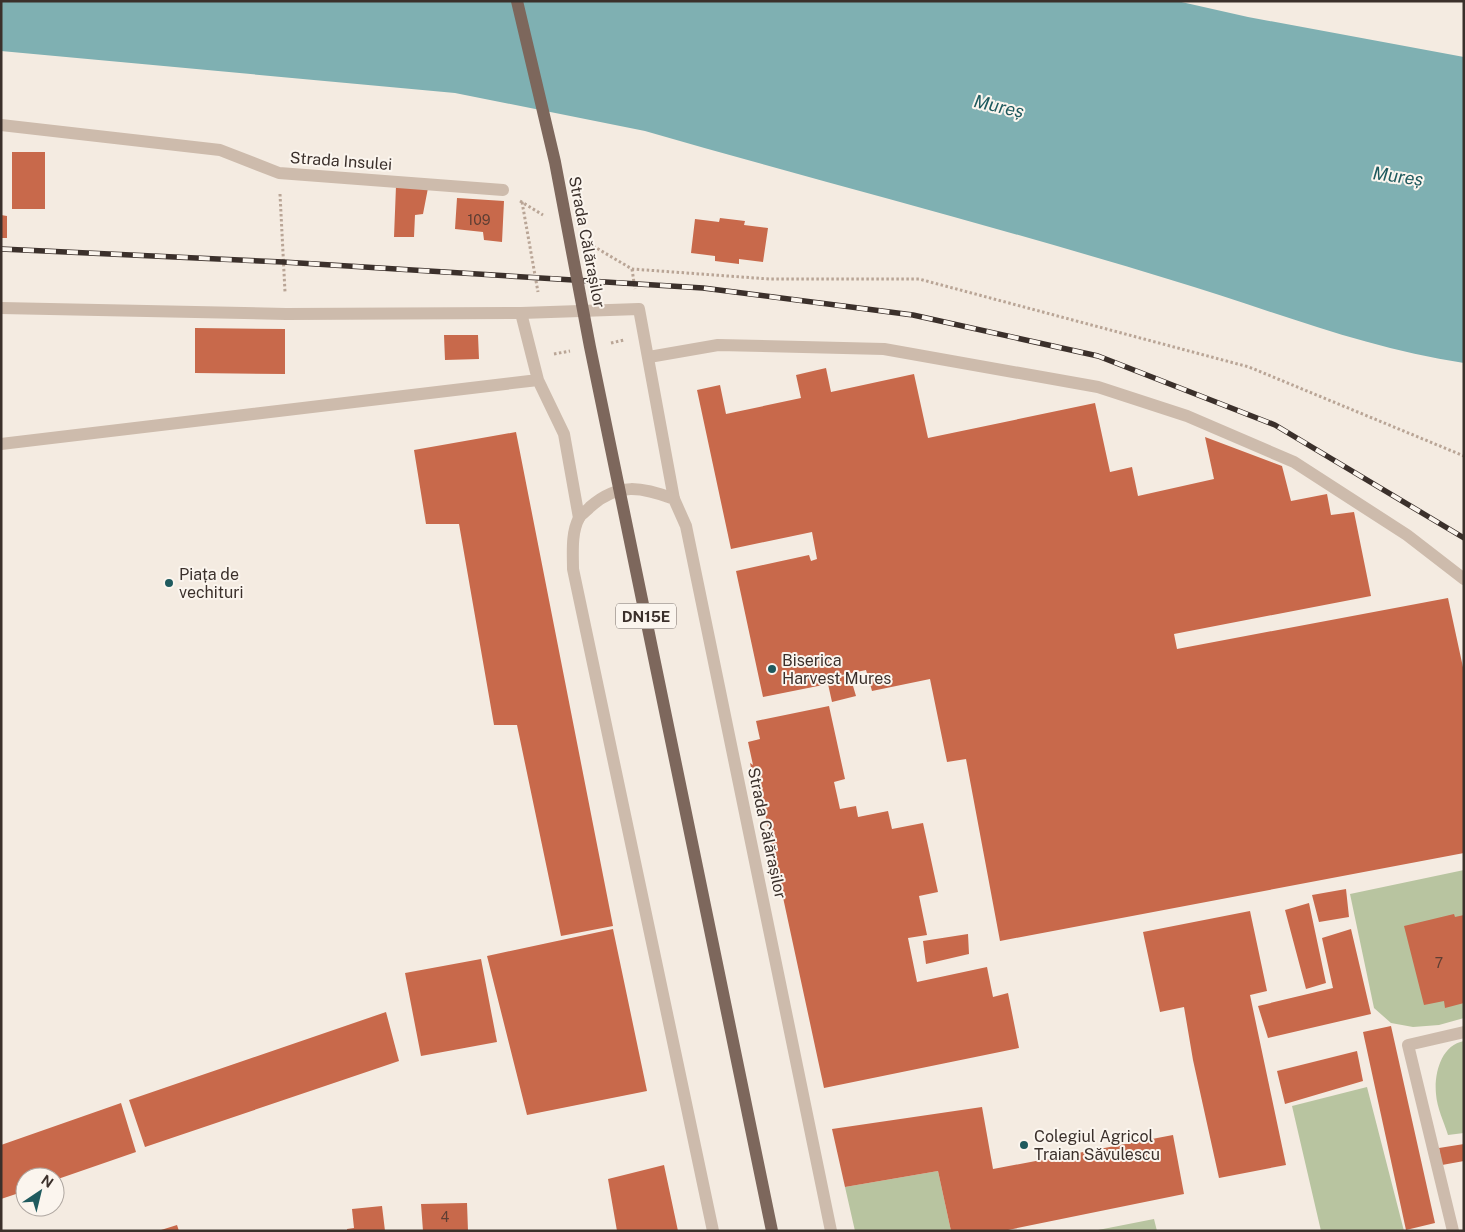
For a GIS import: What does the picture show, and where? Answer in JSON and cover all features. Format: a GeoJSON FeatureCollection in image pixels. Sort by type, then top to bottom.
{"type":"FeatureCollection","features":[{"type":"Feature","properties":{"kind":"main road","name":"Strada Călărașilor"},"geometry":{"type":"LineString","coordinates":[[517,1],[556,162],[590,347],[772,1231]]}},
{"type":"Feature","properties":{"kind":"street","name":"Strada Insulei"},"geometry":{"type":"LineString","coordinates":[[1,125],[220,150],[279,173],[503,190]]}},
{"type":"Feature","properties":{"kind":"street"},"geometry":{"type":"LineString","coordinates":[[1,308],[286,314],[542,312]]}},
{"type":"Feature","properties":{"kind":"street","name":"Strada Călărașilor"},"geometry":{"type":"LineString","coordinates":[[542,312],[640,309],[674,499],[686,526],[693,553],[831,1231]]}},
{"type":"Feature","properties":{"kind":"street"},"geometry":{"type":"LineString","coordinates":[[521,313],[538,380],[564,434],[579,518],[572,542],[574,568],[713,1231]]}},
{"type":"Feature","properties":{"kind":"street"},"geometry":{"type":"LineString","coordinates":[[649,357],[718,345],[884,349],[1098,387],[1187,416],[1294,462],[1407,535],[1464,579]]}},
{"type":"Feature","properties":{"kind":"street"},"geometry":{"type":"LineString","coordinates":[[1,444],[538,380]]}},
{"type":"Feature","properties":{"kind":"street"},"geometry":{"type":"LineString","coordinates":[[579,518],[598,501],[619,489],[648,490],[674,499]]}},
{"type":"Feature","properties":{"kind":"street"},"geometry":{"type":"LineString","coordinates":[[1453,1231],[1408,1045],[1464,1032]]}},
{"type":"Feature","properties":{"kind":"path"},"geometry":{"type":"LineString","coordinates":[[279,173],[286,314]]}},
{"type":"Feature","properties":{"kind":"path"},"geometry":{"type":"LineString","coordinates":[[503,190],[547,218]]}},
{"type":"Feature","properties":{"kind":"path"},"geometry":{"type":"LineString","coordinates":[[522,202],[542,312]]}},
{"type":"Feature","properties":{"kind":"path"},"geometry":{"type":"LineString","coordinates":[[590,244],[632,269],[769,279],[919,279],[1249,367],[1464,456]]}},
{"type":"Feature","properties":{"kind":"path"},"geometry":{"type":"LineString","coordinates":[[546,356],[627,340]]}},
{"type":"Feature","properties":{"kind":"green space"},"geometry":{"type":"Polygon","coordinates":[[[1464,870],[1464,1018],[1439,1025],[1413,1027],[1391,1023],[1374,1008],[1350,894],[1464,870]]]}},
{"type":"Feature","properties":{"kind":"green space"},"geometry":{"type":"Polygon","coordinates":[[[1464,1041],[1464,1133],[1448,1135],[1439,1110],[1436,1078],[1445,1054],[1450,1048],[1464,1041]]]}},
{"type":"Feature","properties":{"kind":"green space"},"geometry":{"type":"Polygon","coordinates":[[[1367,1087],[1404,1231],[1321,1231],[1292,1106],[1367,1087]]]}},
{"type":"Feature","properties":{"kind":"green space"},"geometry":{"type":"Polygon","coordinates":[[[938,1171],[951,1231],[855,1231],[845,1187],[938,1171]]]}},
{"type":"Feature","properties":{"kind":"green space"},"geometry":{"type":"Polygon","coordinates":[[[1154,1219],[1157,1231],[1093,1231],[1154,1219]]]}},
{"type":"Feature","properties":{"kind":"water","name":"Mureș"},"geometry":{"type":"Polygon","coordinates":[[[1,1],[1177,1],[1248,17],[1464,57],[1464,363],[1388,348],[1103,259],[645,131],[455,93],[1,51],[1,1]]]}},
{"type":"Feature","properties":{"kind":"building"},"geometry":{"type":"Polygon","coordinates":[[[12,152],[45,152],[45,209],[12,209],[12,152]]]}},
{"type":"Feature","properties":{"kind":"building"},"geometry":{"type":"Polygon","coordinates":[[[396,186],[428,188],[423,214],[415,215],[414,237],[394,237],[396,186]]]}},
{"type":"Feature","properties":{"kind":"building"},"geometry":{"type":"Polygon","coordinates":[[[457,198],[504,201],[502,242],[484,240],[483,232],[455,229],[457,198]]]}},
{"type":"Feature","properties":{"kind":"building"},"geometry":{"type":"Polygon","coordinates":[[[1,215],[7,216],[7,238],[1,238],[1,215]]]}},
{"type":"Feature","properties":{"kind":"building"},"geometry":{"type":"Polygon","coordinates":[[[720,218],[745,221],[744,225],[768,228],[763,262],[739,259],[739,264],[715,261],[715,256],[691,253],[695,219],[719,222],[720,218]]]}},
{"type":"Feature","properties":{"kind":"building"},"geometry":{"type":"Polygon","coordinates":[[[195,328],[285,329],[285,374],[195,373],[195,328]]]}},
{"type":"Feature","properties":{"kind":"building"},"geometry":{"type":"Polygon","coordinates":[[[444,335],[478,335],[479,359],[445,360],[444,335]]]}},
{"type":"Feature","properties":{"kind":"building"},"geometry":{"type":"Polygon","coordinates":[[[826,368],[831,392],[914,374],[928,438],[1095,403],[1110,472],[1132,467],[1138,496],[1214,479],[1205,437],[1282,466],[1291,501],[1327,494],[1331,515],[1354,512],[1371,596],[1174,634],[1177,649],[1448,598],[1464,672],[1464,853],[1000,941],[966,759],[947,762],[930,679],[872,691],[866,670],[832,677],[850,676],[856,696],[832,702],[828,684],[763,697],[736,571],[809,555],[811,561],[817,559],[812,532],[731,549],[697,390],[720,385],[726,414],[801,398],[796,375],[826,368]]]}},
{"type":"Feature","properties":{"kind":"building"},"geometry":{"type":"Polygon","coordinates":[[[516,432],[613,926],[561,936],[517,725],[494,725],[459,524],[426,524],[414,450],[516,432]]]}},
{"type":"Feature","properties":{"kind":"building"},"geometry":{"type":"Polygon","coordinates":[[[829,706],[845,779],[834,782],[840,809],[856,806],[858,817],[888,811],[892,829],[923,823],[938,892],[919,896],[927,935],[908,938],[917,982],[987,967],[993,997],[1008,993],[1019,1048],[824,1088],[761,795],[757,795],[750,763],[753,765],[748,742],[760,739],[756,721],[829,706]]]}},
{"type":"Feature","properties":{"kind":"building"},"geometry":{"type":"Polygon","coordinates":[[[1346,889],[1349,917],[1319,922],[1312,895],[1346,889]]]}},
{"type":"Feature","properties":{"kind":"building"},"geometry":{"type":"Polygon","coordinates":[[[1309,903],[1326,983],[1306,989],[1285,910],[1309,903]]]}},
{"type":"Feature","properties":{"kind":"building"},"geometry":{"type":"Polygon","coordinates":[[[1250,911],[1267,991],[1250,995],[1286,1165],[1219,1178],[1193,1060],[1184,1007],[1160,1012],[1143,932],[1250,911]]]}},
{"type":"Feature","properties":{"kind":"building"},"geometry":{"type":"Polygon","coordinates":[[[1454,914],[1455,917],[1464,915],[1464,1003],[1445,1008],[1444,1001],[1424,1005],[1404,926],[1454,914]]]}},
{"type":"Feature","properties":{"kind":"building"},"geometry":{"type":"Polygon","coordinates":[[[613,929],[647,1091],[527,1115],[487,956],[613,929]]]}},
{"type":"Feature","properties":{"kind":"building"},"geometry":{"type":"Polygon","coordinates":[[[1351,929],[1371,1014],[1268,1038],[1258,1006],[1333,988],[1322,938],[1351,929]]]}},
{"type":"Feature","properties":{"kind":"building"},"geometry":{"type":"Polygon","coordinates":[[[968,934],[969,954],[926,964],[923,941],[968,934]]]}},
{"type":"Feature","properties":{"kind":"building"},"geometry":{"type":"Polygon","coordinates":[[[481,959],[497,1042],[421,1056],[405,973],[481,959]]]}},
{"type":"Feature","properties":{"kind":"building"},"geometry":{"type":"Polygon","coordinates":[[[386,1012],[399,1061],[145,1147],[129,1100],[386,1012]]]}},
{"type":"Feature","properties":{"kind":"building"},"geometry":{"type":"Polygon","coordinates":[[[1391,1026],[1435,1223],[1406,1230],[1363,1032],[1391,1026]]]}},
{"type":"Feature","properties":{"kind":"building"},"geometry":{"type":"Polygon","coordinates":[[[1357,1051],[1363,1081],[1285,1104],[1277,1071],[1357,1051]]]}},
{"type":"Feature","properties":{"kind":"building"},"geometry":{"type":"Polygon","coordinates":[[[121,1103],[136,1152],[65,1177],[65,1167],[15,1167],[15,1194],[1,1199],[1,1145],[121,1103]]]}},
{"type":"Feature","properties":{"kind":"building"},"geometry":{"type":"Polygon","coordinates":[[[982,1107],[993,1169],[1173,1135],[1184,1194],[1003,1231],[951,1231],[938,1171],[845,1187],[832,1129],[982,1107]]]}},
{"type":"Feature","properties":{"kind":"building"},"geometry":{"type":"Polygon","coordinates":[[[1464,1144],[1464,1161],[1442,1165],[1439,1148],[1464,1144]]]}},
{"type":"Feature","properties":{"kind":"building"},"geometry":{"type":"Polygon","coordinates":[[[664,1165],[678,1231],[617,1231],[608,1179],[664,1165]]]}},
{"type":"Feature","properties":{"kind":"building"},"geometry":{"type":"Polygon","coordinates":[[[467,1203],[468,1231],[423,1231],[421,1204],[467,1203]]]}},
{"type":"Feature","properties":{"kind":"building"},"geometry":{"type":"Polygon","coordinates":[[[382,1206],[385,1231],[347,1231],[347,1229],[354,1228],[352,1209],[382,1206]]]}},
{"type":"Feature","properties":{"kind":"building"},"geometry":{"type":"Polygon","coordinates":[[[177,1225],[179,1231],[161,1231],[161,1230],[177,1225]]]}},
{"type":"Feature","properties":{"kind":"railway"},"geometry":{"type":"LineString","coordinates":[[1,249],[283,262],[703,288],[913,315],[1098,356],[1275,425],[1464,538]]}},
{"type":"Feature","properties":{"kind":"place","name":"Piața de vechituri"},"geometry":{"type":"Point","coordinates":[169,583]}},
{"type":"Feature","properties":{"kind":"place","name":"Biserica Harvest Mures"},"geometry":{"type":"Point","coordinates":[772,669]}},
{"type":"Feature","properties":{"kind":"place","name":"Colegiul Agricol Traian Săvulescu"},"geometry":{"type":"Point","coordinates":[1024,1145]}}]}
